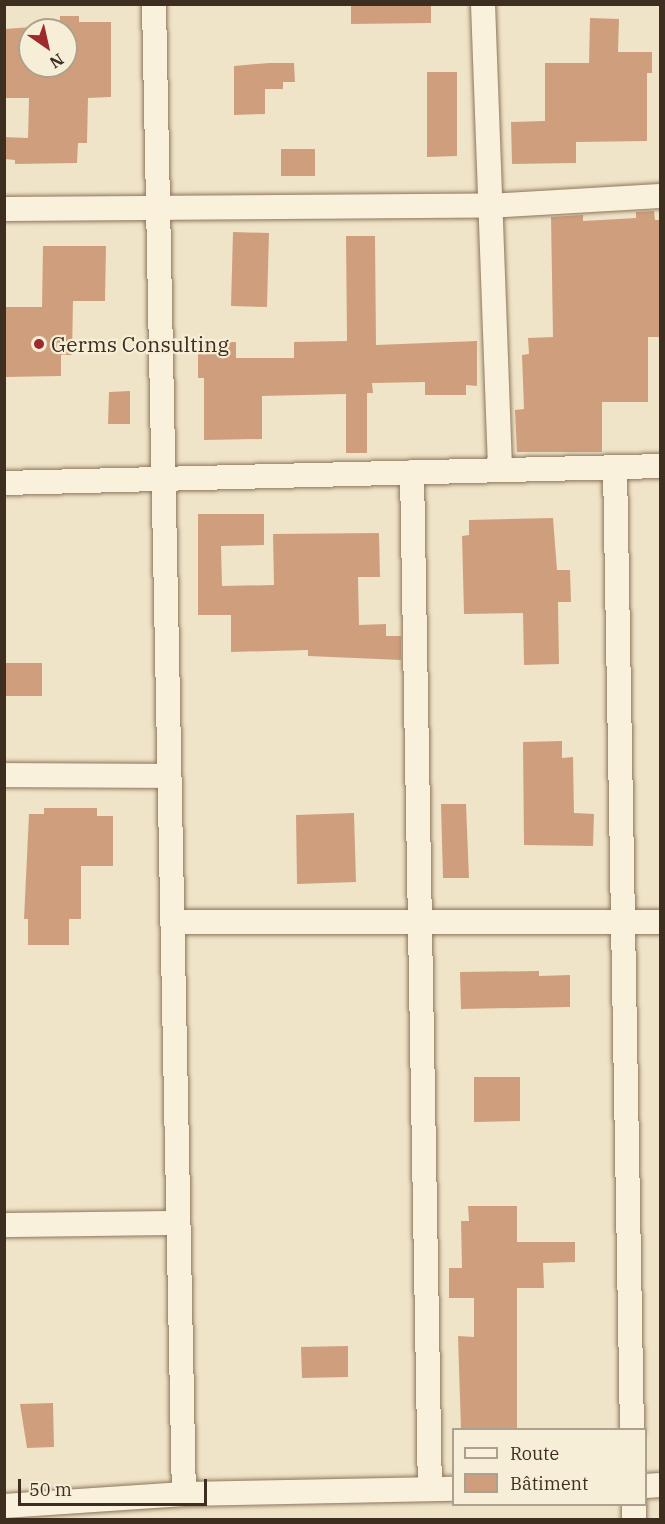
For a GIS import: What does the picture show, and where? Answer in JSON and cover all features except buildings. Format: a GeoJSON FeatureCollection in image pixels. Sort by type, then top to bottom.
{"type":"FeatureCollection","features":[{"type":"Feature","properties":{"kind":"street"},"geometry":{"type":"LineString","coordinates":[[154,4],[184,1494]]}},
{"type":"Feature","properties":{"kind":"street"},"geometry":{"type":"LineString","coordinates":[[483,4],[488,206],[500,470]]}},
{"type":"Feature","properties":{"kind":"street"},"geometry":{"type":"LineString","coordinates":[[4,209],[488,206],[660,196]]}},
{"type":"Feature","properties":{"kind":"street"},"geometry":{"type":"LineString","coordinates":[[4,483],[660,466]]}},
{"type":"Feature","properties":{"kind":"street"},"geometry":{"type":"LineString","coordinates":[[615,467],[621,922],[632,1428]]}},
{"type":"Feature","properties":{"kind":"street"},"geometry":{"type":"LineString","coordinates":[[4,1506],[184,1494],[442,1489],[420,920],[412,472]]}},
{"type":"Feature","properties":{"kind":"street"},"geometry":{"type":"LineString","coordinates":[[4,775],[169,776]]}},
{"type":"Feature","properties":{"kind":"street"},"geometry":{"type":"LineString","coordinates":[[172,922],[420,920],[660,922]]}},
{"type":"Feature","properties":{"kind":"street"},"geometry":{"type":"LineString","coordinates":[[4,1225],[178,1223]]}},
{"type":"Feature","properties":{"kind":"place","name":"Germs Consulting"},"geometry":{"type":"Point","coordinates":[39,344]}}]}
